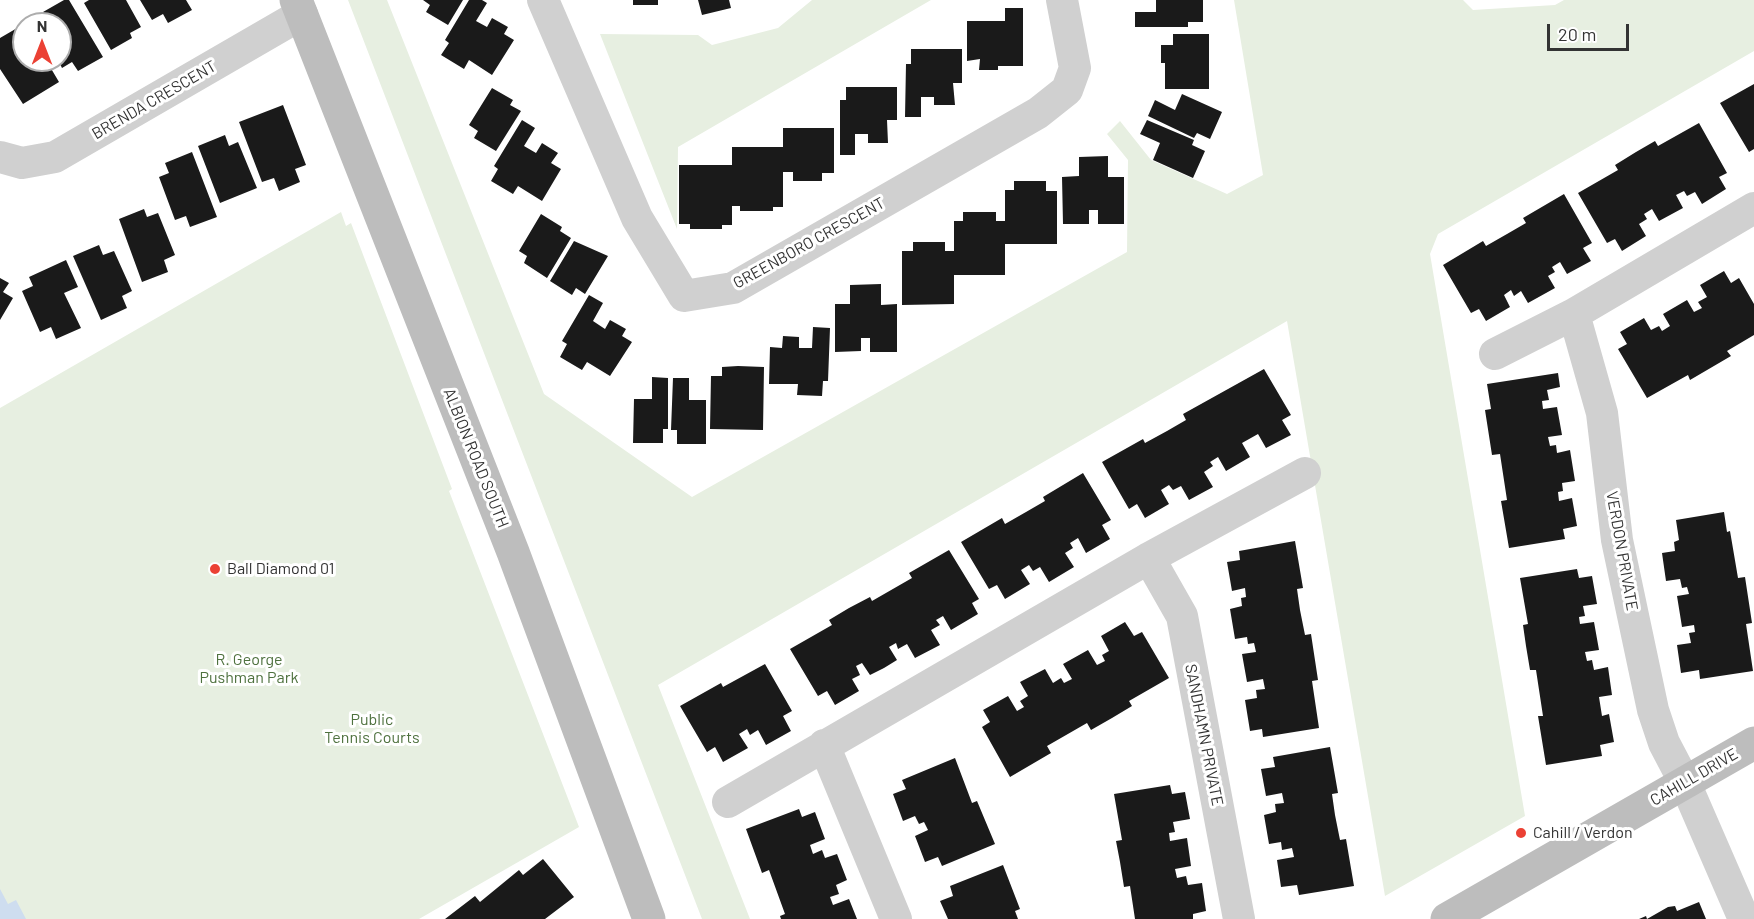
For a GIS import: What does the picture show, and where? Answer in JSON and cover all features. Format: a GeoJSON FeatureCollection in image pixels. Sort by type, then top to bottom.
{"type":"FeatureCollection","features":[{"type":"Feature","properties":{"kind":"street","name":"GREENBORO CRESCENT"},"geometry":{"type":"LineString","coordinates":[[543,0],[637,218],[684,296],[733,288],[1038,113],[1067,90],[1075,68],[1062,0]]}},
{"type":"Feature","properties":{"kind":"street","name":"BRENDA CRESCENT"},"geometry":{"type":"LineString","coordinates":[[0,157],[22,163],[55,157],[299,7]]}},
{"type":"Feature","properties":{"kind":"street","name":"ALBION ROAD SOUTH"},"geometry":{"type":"LineString","coordinates":[[299,7],[513,552],[650,919]]}},
{"type":"Feature","properties":{"kind":"street"},"geometry":{"type":"LineString","coordinates":[[1495,354],[1574,314],[1754,208]]}},
{"type":"Feature","properties":{"kind":"street","name":"VERDON PRIVATE"},"geometry":{"type":"LineString","coordinates":[[1574,314],[1602,413],[1617,540],[1653,710],[1664,743],[1685,783],[1744,919]]}},
{"type":"Feature","properties":{"kind":"street"},"geometry":{"type":"LineString","coordinates":[[728,802],[1149,558],[1305,473]]}},
{"type":"Feature","properties":{"kind":"street","name":"SANDHAMN PRIVATE"},"geometry":{"type":"LineString","coordinates":[[1149,558],[1182,616],[1239,919]]}},
{"type":"Feature","properties":{"kind":"street","name":"CAHILL DRIVE"},"geometry":{"type":"LineString","coordinates":[[1448,919],[1754,743]]}},
{"type":"Feature","properties":{"kind":"street"},"geometry":{"type":"LineString","coordinates":[[824,745],[896,919]]}},
{"type":"Feature","properties":{"kind":"green space"},"geometry":{"type":"Polygon","coordinates":[[[348,0],[387,0],[544,394],[692,497],[1127,252],[1128,160],[1107,134],[1120,121],[1151,160],[1227,194],[1263,175],[1234,0],[1463,0],[1473,10],[1555,5],[1564,0],[1754,0],[1754,51],[1438,234],[1430,254],[1525,816],[1385,896],[1287,321],[658,685],[750,919],[702,919],[348,0]]]}},
{"type":"Feature","properties":{"kind":"green space"},"geometry":{"type":"Polygon","coordinates":[[[812,0],[931,0],[678,147],[677,229],[600,34],[698,35],[712,45],[778,28],[812,0]]]}},
{"type":"Feature","properties":{"kind":"green space","name":"R. George Pushman Park"},"geometry":{"type":"Polygon","coordinates":[[[341,212],[346,226],[351,223],[452,489],[449,491],[579,827],[419,919],[0,919],[0,408],[341,212]]]}},
{"type":"Feature","properties":{"kind":"water"},"geometry":{"type":"Polygon","coordinates":[[[0,889],[8,904],[16,900],[26,919],[0,919],[0,889]]]}},
{"type":"Feature","properties":{"kind":"building"},"geometry":{"type":"Polygon","coordinates":[[[64,0],[69,0],[103,57],[78,71],[72,62],[72,12],[43,12],[64,0]]]}},
{"type":"Feature","properties":{"kind":"building"},"geometry":{"type":"Polygon","coordinates":[[[89,0],[126,0],[141,27],[130,33],[132,38],[111,50],[84,3],[89,0]]]}},
{"type":"Feature","properties":{"kind":"building"},"geometry":{"type":"Polygon","coordinates":[[[140,0],[186,0],[192,10],[168,23],[163,14],[152,20],[140,0]]]}},
{"type":"Feature","properties":{"kind":"building"},"geometry":{"type":"Polygon","coordinates":[[[423,0],[463,0],[448,25],[426,12],[430,5],[423,0]]]}},
{"type":"Feature","properties":{"kind":"building"},"geometry":{"type":"Polygon","coordinates":[[[469,0],[482,0],[487,3],[476,21],[487,27],[492,18],[508,27],[504,34],[514,40],[492,75],[469,60],[464,69],[441,55],[449,43],[445,40],[469,0]]]}},
{"type":"Feature","properties":{"kind":"building"},"geometry":{"type":"Polygon","coordinates":[[[633,0],[658,0],[658,5],[633,5],[633,0]]]}},
{"type":"Feature","properties":{"kind":"building"},"geometry":{"type":"Polygon","coordinates":[[[698,0],[729,0],[731,8],[702,15],[698,0]]]}},
{"type":"Feature","properties":{"kind":"building"},"geometry":{"type":"Polygon","coordinates":[[[1156,0],[1203,0],[1203,22],[1188,22],[1188,27],[1135,27],[1135,12],[1156,12],[1156,0]]]}},
{"type":"Feature","properties":{"kind":"building"},"geometry":{"type":"Polygon","coordinates":[[[1005,8],[1023,8],[1023,66],[998,66],[998,70],[979,70],[980,59],[967,61],[967,21],[1005,21],[1005,8]]]}},
{"type":"Feature","properties":{"kind":"building"},"geometry":{"type":"Polygon","coordinates":[[[12,31],[12,72],[53,72],[59,82],[23,104],[0,69],[0,38],[12,31]]]}},
{"type":"Feature","properties":{"kind":"building"},"geometry":{"type":"Polygon","coordinates":[[[1173,34],[1209,34],[1209,89],[1165,89],[1165,63],[1161,63],[1161,45],[1173,45],[1173,34]]]}},
{"type":"Feature","properties":{"kind":"building"},"geometry":{"type":"Polygon","coordinates":[[[911,49],[962,49],[962,83],[953,83],[955,105],[934,105],[934,97],[921,97],[921,117],[905,117],[906,64],[911,64],[911,49]]]}},
{"type":"Feature","properties":{"kind":"building"},"geometry":{"type":"Polygon","coordinates":[[[1754,84],[1754,149],[1749,152],[1720,103],[1754,84]]]}},
{"type":"Feature","properties":{"kind":"building"},"geometry":{"type":"Polygon","coordinates":[[[846,87],[897,87],[897,120],[887,120],[888,143],[868,143],[868,134],[855,134],[855,155],[840,155],[840,100],[846,100],[846,87]]]}},
{"type":"Feature","properties":{"kind":"building"},"geometry":{"type":"Polygon","coordinates":[[[492,88],[513,100],[510,105],[521,111],[496,151],[474,138],[478,131],[469,125],[492,88]]]}},
{"type":"Feature","properties":{"kind":"building"},"geometry":{"type":"Polygon","coordinates":[[[1182,94],[1222,112],[1210,139],[1197,133],[1194,138],[1148,116],[1155,100],[1175,110],[1182,94]]]}},
{"type":"Feature","properties":{"kind":"building"},"geometry":{"type":"Polygon","coordinates":[[[283,105],[306,165],[295,169],[300,182],[279,191],[274,178],[262,182],[239,122],[283,105]]]}},
{"type":"Feature","properties":{"kind":"building"},"geometry":{"type":"Polygon","coordinates":[[[522,120],[535,128],[524,146],[536,153],[542,143],[558,153],[551,163],[561,169],[542,201],[518,186],[513,194],[491,181],[498,169],[494,166],[522,120]]]}},
{"type":"Feature","properties":{"kind":"building"},"geometry":{"type":"Polygon","coordinates":[[[1147,120],[1194,140],[1192,145],[1205,151],[1193,178],[1153,160],[1160,143],[1140,134],[1147,120]]]}},
{"type":"Feature","properties":{"kind":"building"},"geometry":{"type":"Polygon","coordinates":[[[1699,123],[1727,173],[1719,177],[1726,189],[1702,204],[1695,192],[1687,196],[1684,191],[1676,195],[1683,208],[1659,221],[1652,209],[1644,214],[1647,219],[1639,224],[1646,236],[1622,251],[1615,239],[1607,243],[1578,193],[1618,170],[1615,165],[1655,141],[1658,146],[1699,123]]]}},
{"type":"Feature","properties":{"kind":"building"},"geometry":{"type":"Polygon","coordinates":[[[783,128],[834,128],[834,173],[822,173],[822,181],[793,181],[793,172],[783,172],[783,207],[773,207],[773,211],[740,211],[740,206],[732,206],[732,225],[722,225],[722,229],[690,229],[690,224],[679,224],[679,165],[732,165],[732,147],[783,147],[783,128]]]}},
{"type":"Feature","properties":{"kind":"building"},"geometry":{"type":"Polygon","coordinates":[[[225,135],[229,146],[238,142],[257,188],[220,203],[198,146],[225,135]]]}},
{"type":"Feature","properties":{"kind":"building"},"geometry":{"type":"Polygon","coordinates":[[[192,152],[217,217],[190,227],[186,216],[175,220],[159,177],[169,173],[165,163],[192,152]]]}},
{"type":"Feature","properties":{"kind":"building"},"geometry":{"type":"Polygon","coordinates":[[[1108,156],[1108,177],[1124,177],[1124,224],[1098,224],[1098,210],[1089,210],[1089,224],[1063,224],[1062,177],[1079,176],[1079,157],[1108,156]]]}},
{"type":"Feature","properties":{"kind":"building"},"geometry":{"type":"Polygon","coordinates":[[[1014,181],[1046,181],[1046,191],[1057,191],[1057,244],[1005,244],[1005,275],[954,275],[954,304],[902,305],[902,251],[913,251],[913,242],[945,242],[945,251],[954,251],[954,221],[963,221],[963,212],[996,212],[996,221],[1005,221],[1005,190],[1014,190],[1014,181]]]}},
{"type":"Feature","properties":{"kind":"building"},"geometry":{"type":"Polygon","coordinates":[[[1564,194],[1592,243],[1583,248],[1591,261],[1567,274],[1560,262],[1552,267],[1555,272],[1548,276],[1555,288],[1528,303],[1521,291],[1514,296],[1511,290],[1504,295],[1510,307],[1486,321],[1479,309],[1471,313],[1443,265],[1483,241],[1486,246],[1526,223],[1523,218],[1564,194]]]}},
{"type":"Feature","properties":{"kind":"building"},"geometry":{"type":"Polygon","coordinates":[[[144,209],[147,217],[158,213],[175,255],[164,260],[168,272],[142,282],[119,219],[144,209]]]}},
{"type":"Feature","properties":{"kind":"building"},"geometry":{"type":"Polygon","coordinates":[[[541,214],[562,227],[560,231],[571,238],[547,278],[524,263],[527,256],[519,251],[541,214]]]}},
{"type":"Feature","properties":{"kind":"building"},"geometry":{"type":"Polygon","coordinates":[[[574,241],[608,256],[585,294],[576,288],[572,295],[550,281],[574,241]]]}},
{"type":"Feature","properties":{"kind":"building"},"geometry":{"type":"Polygon","coordinates":[[[99,245],[103,255],[114,251],[132,291],[122,296],[127,308],[101,320],[73,256],[99,245]]]}},
{"type":"Feature","properties":{"kind":"building"},"geometry":{"type":"Polygon","coordinates":[[[66,260],[78,287],[64,293],[81,328],[56,339],[51,327],[40,332],[22,291],[33,286],[29,277],[66,260]]]}},
{"type":"Feature","properties":{"kind":"building"},"geometry":{"type":"Polygon","coordinates":[[[1724,271],[1731,283],[1739,278],[1754,304],[1754,335],[1727,351],[1731,356],[1690,380],[1688,375],[1647,398],[1618,349],[1627,344],[1620,332],[1644,318],[1651,330],[1659,326],[1662,331],[1670,326],[1663,314],[1687,300],[1694,312],[1702,308],[1698,302],[1707,297],[1700,285],[1724,271]]]}},
{"type":"Feature","properties":{"kind":"building"},"geometry":{"type":"Polygon","coordinates":[[[0,278],[9,283],[3,292],[13,298],[0,320],[0,278]]]}},
{"type":"Feature","properties":{"kind":"building"},"geometry":{"type":"Polygon","coordinates":[[[881,284],[881,305],[897,304],[897,352],[870,352],[870,338],[861,338],[861,351],[835,352],[835,304],[850,304],[850,285],[881,284]]]}},
{"type":"Feature","properties":{"kind":"building"},"geometry":{"type":"Polygon","coordinates":[[[589,295],[603,303],[593,321],[605,329],[610,320],[626,329],[622,336],[632,342],[610,376],[587,362],[582,370],[560,357],[567,344],[562,341],[589,295]]]}},
{"type":"Feature","properties":{"kind":"building"},"geometry":{"type":"Polygon","coordinates":[[[813,327],[830,328],[828,381],[823,381],[822,396],[797,395],[798,384],[769,384],[770,347],[782,348],[783,336],[799,337],[799,348],[812,348],[813,327]]]}},
{"type":"Feature","properties":{"kind":"building"},"geometry":{"type":"Polygon","coordinates":[[[722,367],[764,367],[763,430],[710,429],[711,376],[722,376],[722,367]]]}},
{"type":"Feature","properties":{"kind":"building"},"geometry":{"type":"Polygon","coordinates":[[[1264,369],[1291,415],[1282,420],[1291,435],[1266,448],[1258,434],[1242,443],[1250,457],[1226,471],[1218,457],[1210,462],[1213,466],[1204,472],[1213,487],[1189,500],[1181,486],[1173,490],[1169,485],[1161,490],[1169,504],[1145,518],[1137,504],[1129,509],[1102,462],[1143,439],[1145,443],[1167,431],[1186,420],[1183,414],[1264,369]]]}},
{"type":"Feature","properties":{"kind":"building"},"geometry":{"type":"Polygon","coordinates":[[[1558,373],[1560,387],[1547,390],[1549,400],[1542,401],[1543,409],[1557,407],[1562,435],[1548,437],[1550,446],[1556,445],[1557,453],[1570,450],[1575,481],[1562,483],[1563,491],[1558,492],[1559,501],[1572,498],[1577,526],[1563,529],[1565,539],[1509,548],[1501,501],[1507,500],[1500,454],[1492,455],[1485,410],[1491,409],[1487,384],[1558,373]]]}},
{"type":"Feature","properties":{"kind":"building"},"geometry":{"type":"Polygon","coordinates":[[[652,377],[668,378],[668,429],[663,429],[663,443],[633,443],[634,399],[652,399],[652,377]]]}},
{"type":"Feature","properties":{"kind":"building"},"geometry":{"type":"Polygon","coordinates":[[[673,378],[689,378],[689,400],[706,400],[706,444],[677,444],[677,430],[671,430],[673,378]]]}},
{"type":"Feature","properties":{"kind":"building"},"geometry":{"type":"Polygon","coordinates":[[[1083,473],[1111,520],[1102,525],[1110,539],[1086,553],[1078,538],[1070,543],[1073,548],[1065,553],[1074,567],[1049,582],[1040,567],[1033,571],[1029,565],[1021,570],[1030,584],[1005,599],[997,585],[989,589],[961,542],[1002,518],[1005,524],[1045,501],[1043,497],[1083,473]]]}},
{"type":"Feature","properties":{"kind":"building"},"geometry":{"type":"Polygon","coordinates":[[[1724,512],[1727,532],[1730,531],[1738,578],[1745,577],[1752,623],[1746,624],[1753,671],[1700,679],[1699,670],[1681,673],[1677,645],[1691,643],[1689,633],[1695,632],[1694,625],[1682,627],[1677,596],[1689,594],[1687,587],[1682,588],[1680,579],[1666,581],[1662,553],[1675,551],[1674,542],[1679,540],[1676,520],[1724,512]]]}},
{"type":"Feature","properties":{"kind":"building"},"geometry":{"type":"Polygon","coordinates":[[[1295,541],[1303,588],[1297,589],[1300,610],[1305,635],[1311,634],[1318,680],[1312,681],[1319,728],[1263,737],[1262,729],[1250,731],[1245,700],[1257,698],[1256,690],[1265,689],[1263,679],[1247,682],[1242,654],[1256,652],[1254,643],[1248,644],[1247,637],[1235,639],[1230,609],[1242,606],[1241,598],[1246,597],[1245,588],[1232,591],[1227,562],[1240,560],[1239,551],[1295,541]]]}},
{"type":"Feature","properties":{"kind":"building"},"geometry":{"type":"Polygon","coordinates":[[[949,550],[979,599],[972,603],[978,614],[951,630],[943,616],[936,620],[940,625],[931,630],[940,645],[915,658],[907,644],[898,649],[896,643],[889,647],[897,660],[884,668],[870,675],[862,663],[856,666],[860,675],[852,679],[859,691],[835,705],[827,691],[818,696],[790,649],[832,625],[829,620],[849,608],[870,597],[872,601],[912,578],[909,573],[949,550]]]}},
{"type":"Feature","properties":{"kind":"building"},"geometry":{"type":"Polygon","coordinates":[[[1577,569],[1579,578],[1592,576],[1597,604],[1583,606],[1585,616],[1579,617],[1580,624],[1594,622],[1599,650],[1585,652],[1587,661],[1592,660],[1594,670],[1608,667],[1612,695],[1599,697],[1602,716],[1609,714],[1614,742],[1600,745],[1602,756],[1546,765],[1538,716],[1543,716],[1536,670],[1530,670],[1523,625],[1528,624],[1520,578],[1577,569]]]}},
{"type":"Feature","properties":{"kind":"building"},"geometry":{"type":"Polygon","coordinates":[[[1125,622],[1134,636],[1142,632],[1169,678],[1129,701],[1132,706],[1091,730],[1087,723],[1047,746],[1051,753],[1010,777],[982,727],[990,722],[983,710],[1008,696],[1017,711],[1024,707],[1020,701],[1028,696],[1020,682],[1045,669],[1053,683],[1061,678],[1064,683],[1072,679],[1063,664],[1088,650],[1097,665],[1105,661],[1102,655],[1109,651],[1101,636],[1125,622]]]}},
{"type":"Feature","properties":{"kind":"building"},"geometry":{"type":"Polygon","coordinates":[[[765,664],[792,711],[783,716],[791,731],[766,745],[758,730],[750,735],[747,729],[739,734],[748,748],[723,762],[715,747],[707,752],[680,706],[721,683],[723,687],[765,664]]]}},
{"type":"Feature","properties":{"kind":"building"},"geometry":{"type":"Polygon","coordinates":[[[1330,747],[1338,793],[1332,794],[1335,815],[1340,840],[1346,839],[1354,886],[1299,895],[1297,885],[1281,887],[1277,860],[1294,857],[1292,848],[1282,850],[1281,842],[1269,844],[1264,815],[1276,812],[1275,804],[1284,803],[1282,793],[1266,796],[1261,769],[1275,767],[1273,757],[1330,747]]]}},
{"type":"Feature","properties":{"kind":"building"},"geometry":{"type":"Polygon","coordinates":[[[955,758],[972,803],[977,801],[995,844],[942,866],[938,857],[925,862],[915,836],[928,830],[924,822],[919,824],[915,816],[903,821],[893,794],[906,789],[902,780],[955,758]]]}},
{"type":"Feature","properties":{"kind":"building"},"geometry":{"type":"Polygon","coordinates":[[[1170,785],[1172,794],[1185,792],[1190,819],[1173,822],[1175,832],[1169,833],[1170,841],[1187,838],[1191,866],[1175,869],[1177,878],[1186,876],[1188,885],[1202,883],[1206,911],[1193,914],[1193,919],[1135,919],[1130,886],[1124,887],[1116,841],[1122,840],[1114,794],[1170,785]]]}},
{"type":"Feature","properties":{"kind":"building"},"geometry":{"type":"Polygon","coordinates":[[[799,809],[802,817],[815,812],[825,839],[810,845],[813,854],[822,850],[825,858],[837,854],[847,880],[836,885],[839,894],[830,897],[833,905],[849,899],[857,919],[781,919],[780,916],[785,914],[769,870],[762,873],[746,829],[799,809]]]}},
{"type":"Feature","properties":{"kind":"building"},"geometry":{"type":"Polygon","coordinates":[[[543,859],[574,897],[545,919],[445,919],[475,896],[480,902],[519,870],[523,875],[543,859]]]}},
{"type":"Feature","properties":{"kind":"building"},"geometry":{"type":"Polygon","coordinates":[[[1003,865],[1020,909],[1015,911],[1018,919],[948,919],[940,901],[953,896],[950,886],[1003,865]]]}},
{"type":"Feature","properties":{"kind":"building"},"geometry":{"type":"Polygon","coordinates":[[[1699,902],[1706,919],[1647,919],[1668,907],[1675,906],[1677,911],[1699,902]]]}},
{"type":"Feature","properties":{"kind":"place","name":"Ball Diamond 01"},"geometry":{"type":"Point","coordinates":[215,569]}},
{"type":"Feature","properties":{"kind":"place","name":"Cahill / Verdon"},"geometry":{"type":"Point","coordinates":[1521,833]}},
{"type":"Feature","properties":{"kind":"park label","name":"Public Tennis Courts"},"geometry":{"type":"Point","coordinates":[372,729]}}]}
